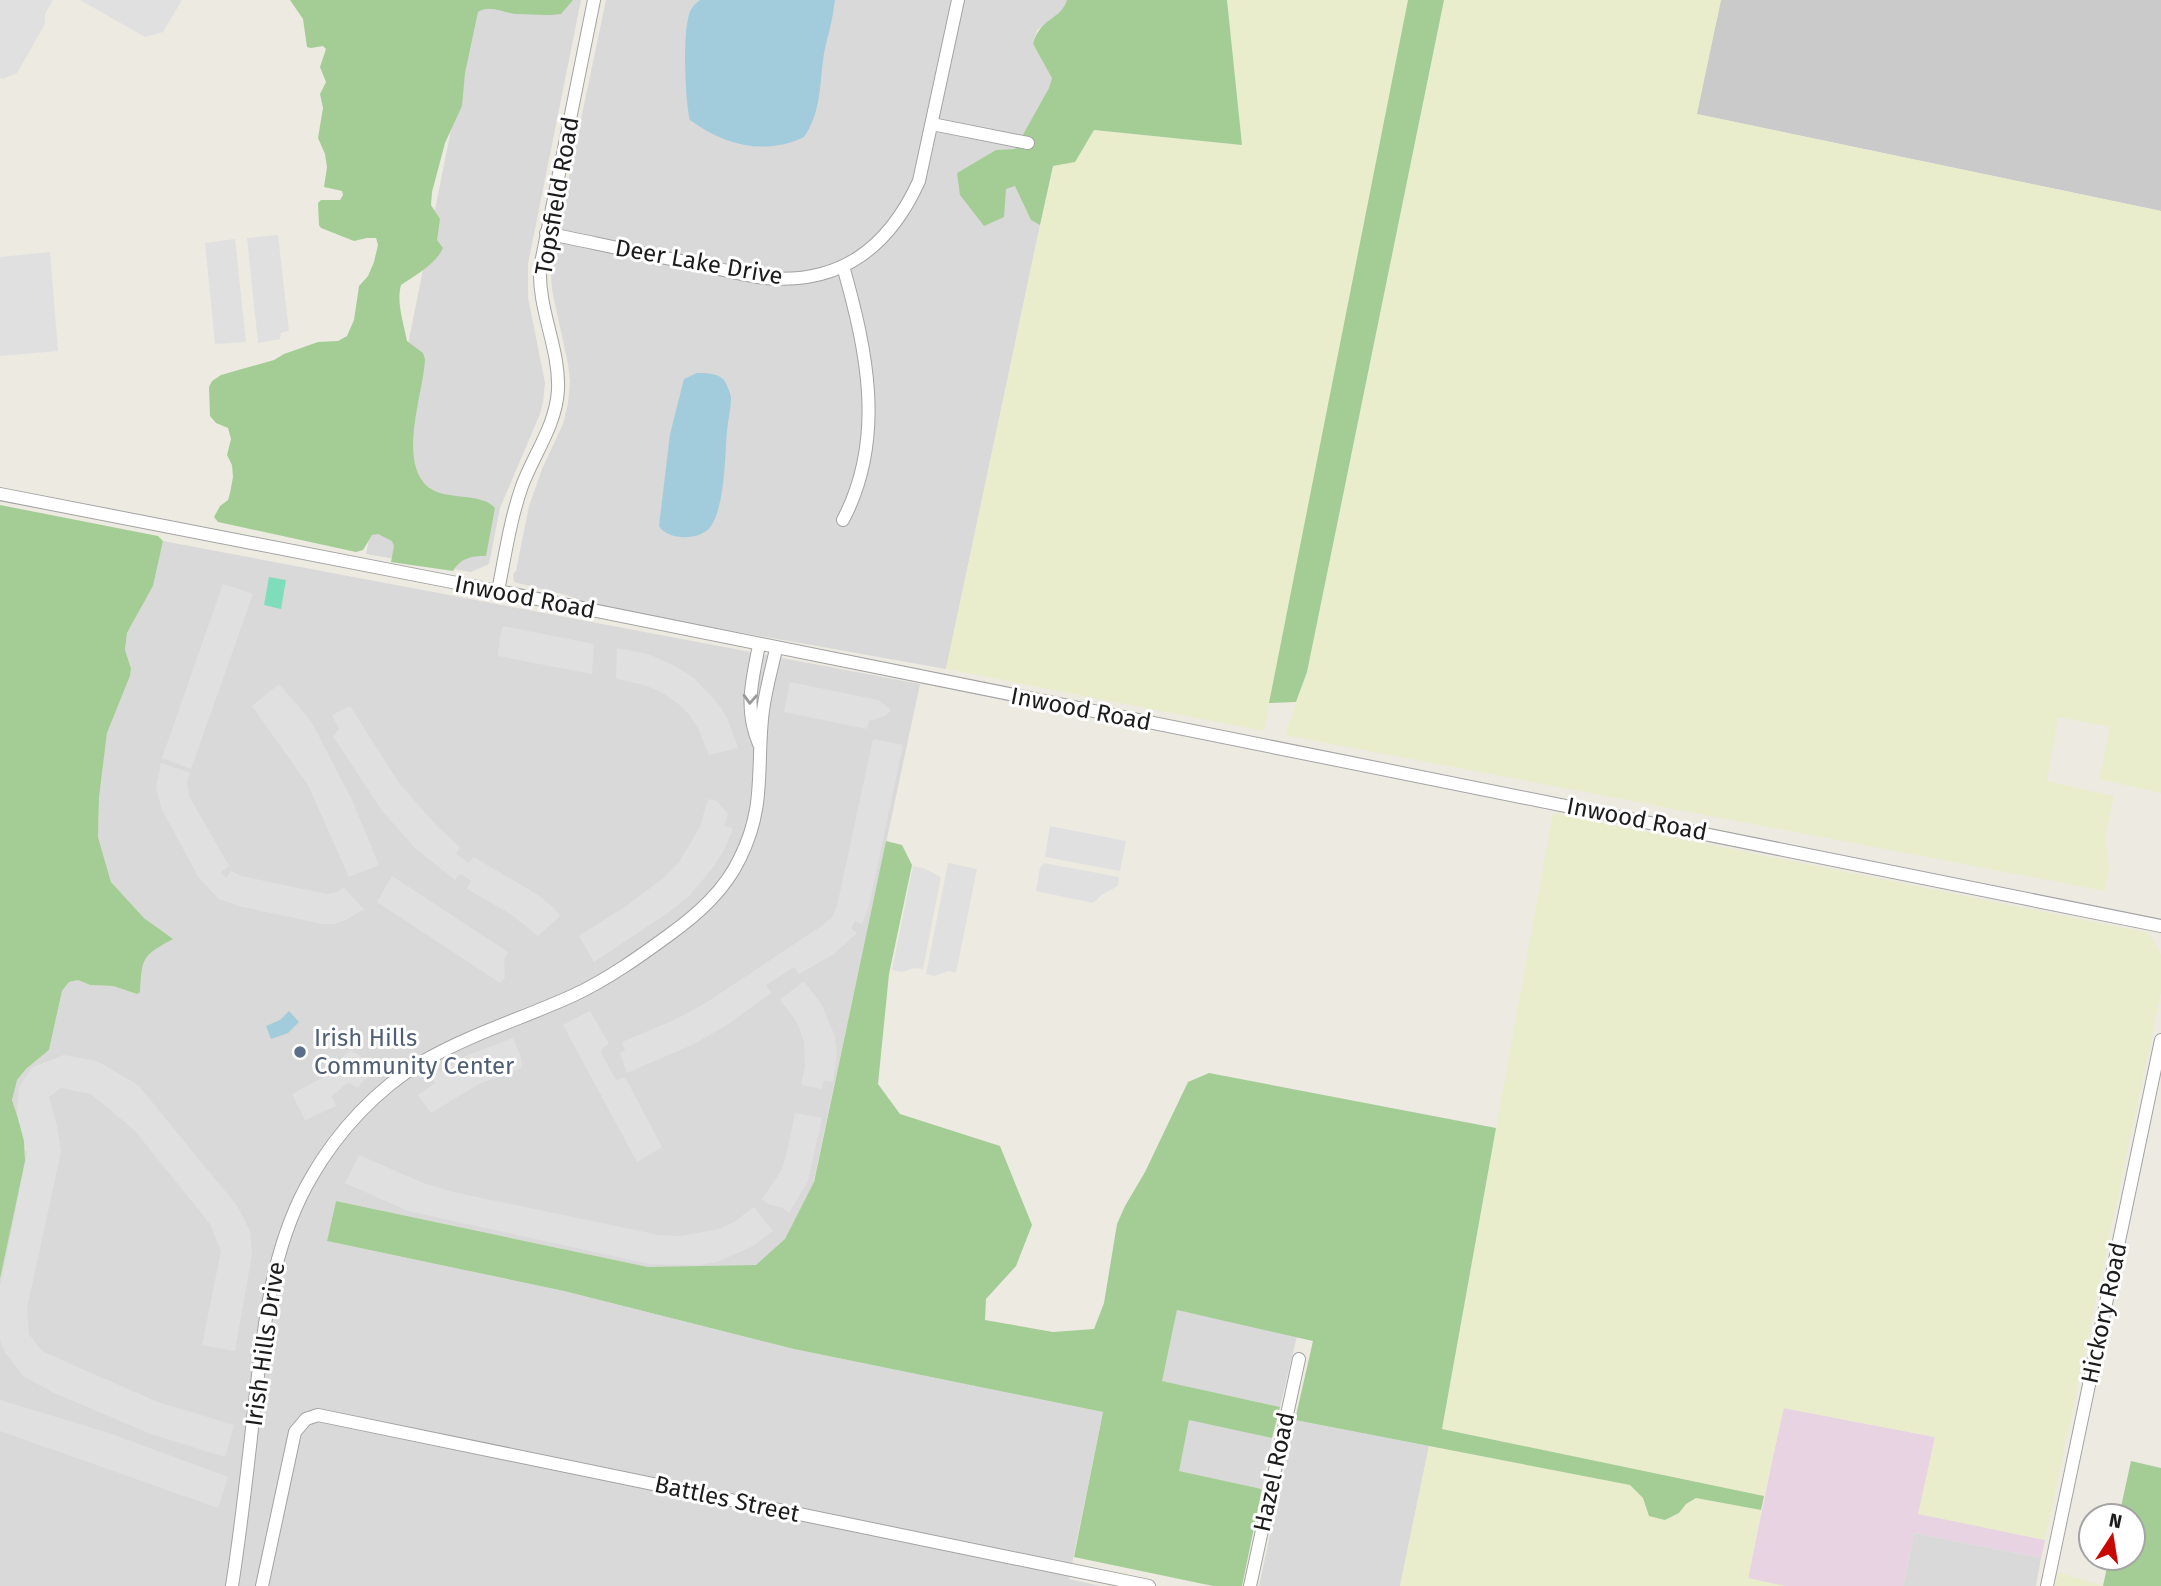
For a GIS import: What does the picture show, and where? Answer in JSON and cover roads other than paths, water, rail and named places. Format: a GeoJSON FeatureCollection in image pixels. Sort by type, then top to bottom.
{"type":"FeatureCollection","features":[{"type":"Feature","properties":{"kind":"street","name":"Topsfield Road"},"geometry":{"type":"LineString","coordinates":[[498,591],[521,491],[555,410],[558,379],[540,280],[594,0]]}},
{"type":"Feature","properties":{"kind":"street","name":"Deer Lake Drive"},"geometry":{"type":"LineString","coordinates":[[547,233],[764,278],[808,276],[843,266],[878,243],[908,206],[923,170],[958,0]]}},
{"type":"Feature","properties":{"kind":"street"},"geometry":{"type":"LineString","coordinates":[[932,124],[1028,143]]}},
{"type":"Feature","properties":{"kind":"street"},"geometry":{"type":"LineString","coordinates":[[843,266],[863,341],[869,394],[868,430],[862,471],[855,497],[844,520]]}},
{"type":"Feature","properties":{"kind":"street","name":"Inwood Road"},"geometry":{"type":"LineString","coordinates":[[0,494],[498,591],[2161,926]]}},
{"type":"Feature","properties":{"kind":"street","name":"Irish Hills Drive"},"geometry":{"type":"LineString","coordinates":[[759,645],[749,704],[751,725],[762,751]]}},
{"type":"Feature","properties":{"kind":"street","name":"Irish Hills Drive"},"geometry":{"type":"LineString","coordinates":[[232,1586],[274,1270],[291,1216],[314,1172],[349,1125],[405,1073],[454,1045],[577,994],[613,974],[702,909],[724,885],[747,844],[756,815],[760,787],[762,715],[776,649]]}},
{"type":"Feature","properties":{"kind":"street","name":"Hickory Road"},"geometry":{"type":"LineString","coordinates":[[2047,1586],[2161,1040]]}},
{"type":"Feature","properties":{"kind":"street","name":"Hazel Road"},"geometry":{"type":"LineString","coordinates":[[1250,1586],[1299,1359]]}},
{"type":"Feature","properties":{"kind":"street","name":"Battles Street"},"geometry":{"type":"LineString","coordinates":[[262,1586],[295,1432],[306,1419],[318,1415],[1149,1586]]}},
{"type":"Feature","properties":{"kind":"water"},"geometry":{"type":"Polygon","coordinates":[[[700,0],[835,0],[817,105],[804,137],[775,146],[745,145],[716,136],[690,120],[685,70],[686,28],[690,11],[700,0]]]}},
{"type":"Feature","properties":{"kind":"water"},"geometry":{"type":"Polygon","coordinates":[[[697,373],[723,379],[731,396],[723,480],[719,506],[711,526],[693,537],[677,537],[663,531],[659,526],[670,434],[684,379],[697,373]]]}},
{"type":"Feature","properties":{"kind":"water"},"geometry":{"type":"Polygon","coordinates":[[[289,1011],[299,1022],[288,1033],[271,1039],[266,1026],[280,1020],[289,1011]]]}},
{"type":"Feature","properties":{"kind":"place","name":"Irish Hills Community Center"},"geometry":{"type":"Point","coordinates":[300,1052]}}]}
